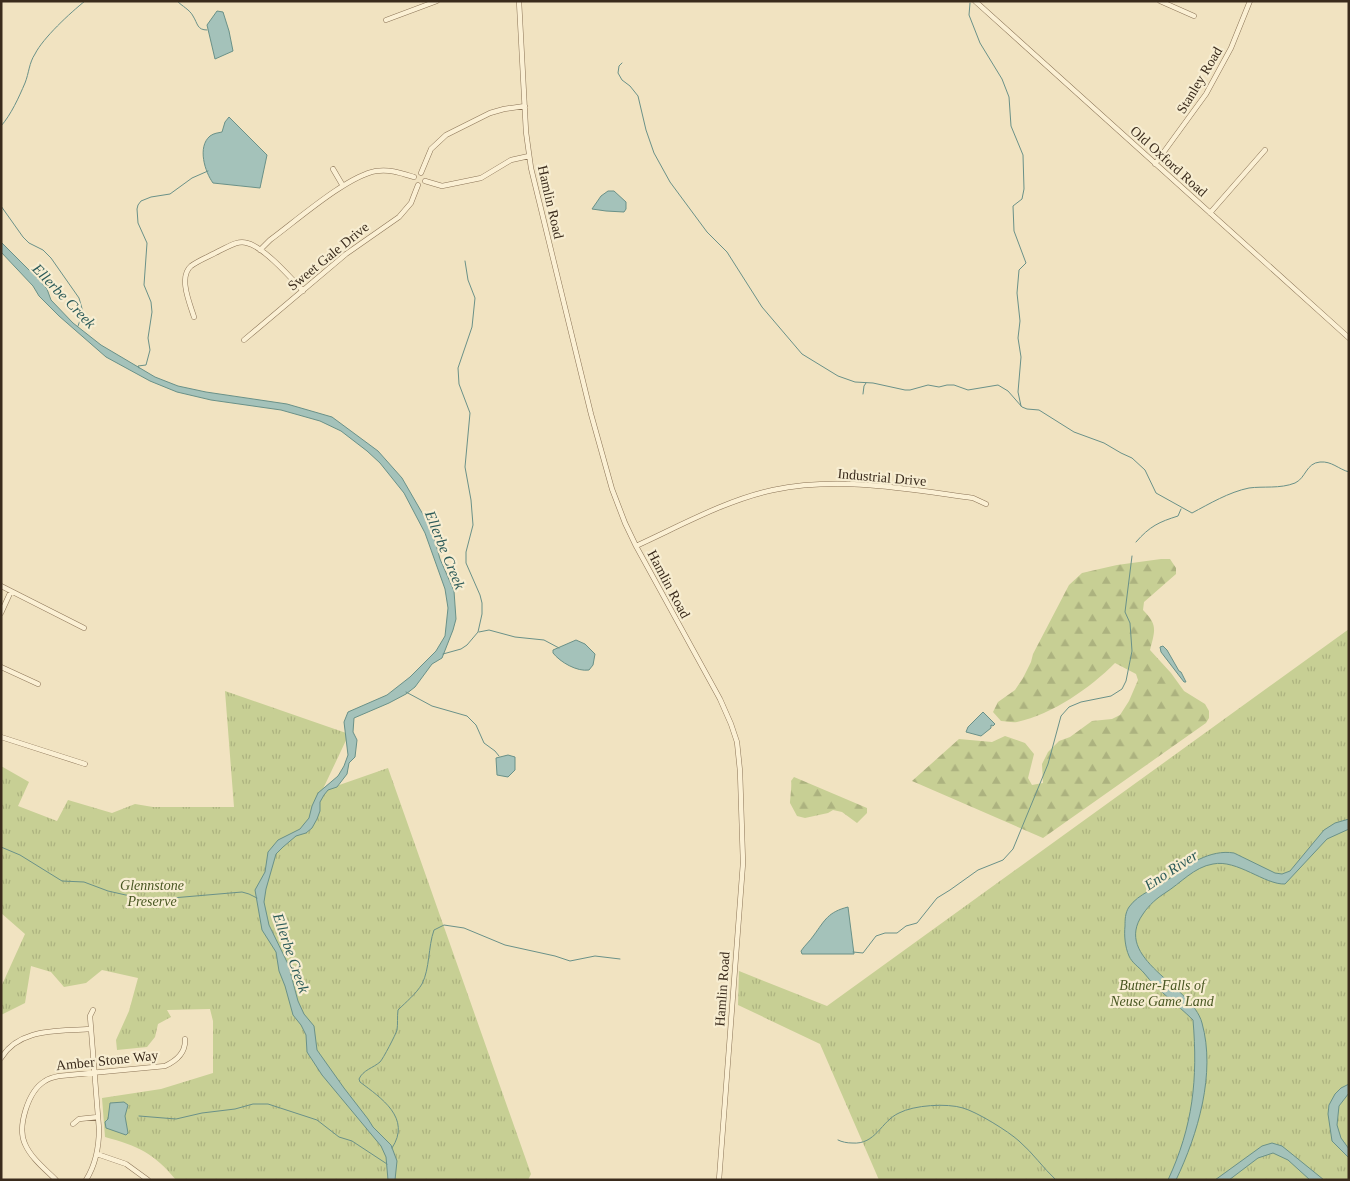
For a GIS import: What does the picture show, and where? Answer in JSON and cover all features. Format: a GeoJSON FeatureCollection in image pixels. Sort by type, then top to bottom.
{"type":"FeatureCollection","features":[{"type":"Feature","properties":{"kind":"street"},"geometry":{"type":"LineString","coordinates":[[386,20],[437,1]]}},
{"type":"Feature","properties":{"kind":"street","name":"Hamlin Road"},"geometry":{"type":"LineString","coordinates":[[519,1],[529,156],[605,466],[621,514],[636,546],[720,699],[737,742],[743,863],[720,1180]]}},
{"type":"Feature","properties":{"kind":"street","name":"Old Oxford Road"},"geometry":{"type":"LineString","coordinates":[[975,1],[1349,338]]}},
{"type":"Feature","properties":{"kind":"street"},"geometry":{"type":"LineString","coordinates":[[1160,1],[1170,3],[1194,16]]}},
{"type":"Feature","properties":{"kind":"street","name":"Stanley Road"},"geometry":{"type":"LineString","coordinates":[[1155,164],[1206,94],[1231,48],[1250,1]]}},
{"type":"Feature","properties":{"kind":"street"},"geometry":{"type":"LineString","coordinates":[[421,173],[431,149],[446,135],[490,113],[525,106]]}},
{"type":"Feature","properties":{"kind":"street"},"geometry":{"type":"LineString","coordinates":[[1210,213],[1264,150]]}},
{"type":"Feature","properties":{"kind":"street"},"geometry":{"type":"LineString","coordinates":[[426,181],[442,186],[481,178],[511,160],[529,156]]}},
{"type":"Feature","properties":{"kind":"street"},"geometry":{"type":"LineString","coordinates":[[333,169],[343,186]]}},
{"type":"Feature","properties":{"kind":"street"},"geometry":{"type":"LineString","coordinates":[[260,250],[270,240],[343,186],[361,176],[376,171],[394,171],[414,177]]}},
{"type":"Feature","properties":{"kind":"street"},"geometry":{"type":"LineString","coordinates":[[414,177],[417,173],[421,173]]}},
{"type":"Feature","properties":{"kind":"street"},"geometry":{"type":"LineString","coordinates":[[421,173],[425,176],[426,181]]}},
{"type":"Feature","properties":{"kind":"street"},"geometry":{"type":"LineString","coordinates":[[414,177],[414,182],[418,185],[426,181]]}},
{"type":"Feature","properties":{"kind":"street","name":"Sweet Gale Drive"},"geometry":{"type":"LineString","coordinates":[[244,340],[346,254],[399,216],[410,203],[418,185]]}},
{"type":"Feature","properties":{"kind":"street"},"geometry":{"type":"LineString","coordinates":[[194,317],[186,287],[186,274],[189,267],[237,242],[246,242],[260,250],[283,269],[302,291]]}},
{"type":"Feature","properties":{"kind":"street","name":"Industrial Drive"},"geometry":{"type":"LineString","coordinates":[[636,546],[721,507],[783,488],[827,483],[857,483],[973,498],[986,504]]}},
{"type":"Feature","properties":{"kind":"street"},"geometry":{"type":"LineString","coordinates":[[1,586],[84,628]]}},
{"type":"Feature","properties":{"kind":"street"},"geometry":{"type":"LineString","coordinates":[[1,613],[11,592]]}},
{"type":"Feature","properties":{"kind":"street"},"geometry":{"type":"LineString","coordinates":[[1,667],[38,684]]}},
{"type":"Feature","properties":{"kind":"street"},"geometry":{"type":"LineString","coordinates":[[1,736],[85,764]]}},
{"type":"Feature","properties":{"kind":"street"},"geometry":{"type":"LineString","coordinates":[[86,1180],[97,1154],[99,1129],[90,1029],[90,1016],[93,1010]]}},
{"type":"Feature","properties":{"kind":"street"},"geometry":{"type":"LineString","coordinates":[[1,1058],[12,1044],[24,1037],[36,1034],[90,1029]]}},
{"type":"Feature","properties":{"kind":"street","name":"Amber Stone Way"},"geometry":{"type":"LineString","coordinates":[[56,1180],[34,1157],[25,1144],[22,1129],[23,1117],[36,1089],[45,1080],[60,1076],[165,1066],[174,1062],[183,1052],[186,1045],[185,1039]]}},
{"type":"Feature","properties":{"kind":"street"},"geometry":{"type":"LineString","coordinates":[[73,1124],[79,1119],[98,1117]]}},
{"type":"Feature","properties":{"kind":"street"},"geometry":{"type":"LineString","coordinates":[[97,1154],[126,1164],[148,1180]]}},
{"type":"Feature","properties":{"kind":"green space"},"geometry":{"type":"Polygon","coordinates":[[[1170,559],[1176,568],[1176,574],[1144,602],[1143,610],[1151,620],[1154,628],[1150,650],[1184,691],[1205,704],[1209,711],[1209,718],[1206,723],[1043,838],[912,781],[959,739],[992,742],[1005,736],[1025,743],[1034,754],[1028,778],[1032,785],[1043,783],[1042,764],[1048,752],[1059,741],[1070,737],[1092,721],[1112,719],[1120,715],[1129,701],[1138,680],[1136,674],[1115,663],[1082,691],[1044,713],[1013,722],[1001,721],[993,712],[998,702],[1015,690],[1023,678],[1033,654],[1069,585],[1082,573],[1117,565],[1170,559]]]}},
{"type":"Feature","properties":{"kind":"green space","name":"Butner-Falls of Neuse Game Land"},"geometry":{"type":"Polygon","coordinates":[[[1349,629],[1349,1180],[879,1180],[820,1044],[738,1005],[739,971],[827,1006],[1349,629]]]}},
{"type":"Feature","properties":{"kind":"green space","name":"Glennstone Preserve"},"geometry":{"type":"Polygon","coordinates":[[[225,691],[349,734],[322,791],[388,768],[531,1174],[528,1180],[176,1180],[160,1163],[145,1152],[136,1147],[105,1137],[102,1098],[161,1089],[213,1073],[213,1021],[210,1009],[167,1010],[171,1017],[158,1024],[155,1037],[147,1047],[117,1050],[116,1040],[129,1011],[138,978],[102,970],[86,983],[64,987],[51,972],[31,966],[25,1003],[1,1015],[1,987],[25,934],[1,913],[1,766],[29,782],[18,806],[57,821],[68,800],[112,813],[135,804],[153,807],[234,807],[225,691]]]}},
{"type":"Feature","properties":{"kind":"green space"},"geometry":{"type":"Polygon","coordinates":[[[794,777],[867,808],[867,813],[857,823],[842,812],[833,810],[828,813],[805,818],[797,816],[790,803],[791,781],[794,777]]]}},
{"type":"Feature","properties":{"kind":"water"},"geometry":{"type":"Polygon","coordinates":[[[217,11],[223,12],[233,51],[215,59],[207,25],[217,11]]]}},
{"type":"Feature","properties":{"kind":"water"},"geometry":{"type":"Polygon","coordinates":[[[229,117],[267,155],[260,188],[213,183],[207,173],[203,153],[204,146],[210,136],[222,132],[225,122],[229,117]]]}},
{"type":"Feature","properties":{"kind":"water"},"geometry":{"type":"Polygon","coordinates":[[[608,191],[614,191],[626,202],[624,212],[592,209],[601,196],[608,191]]]}},
{"type":"Feature","properties":{"kind":"water"},"geometry":{"type":"Polygon","coordinates":[[[1,242],[41,282],[47,289],[51,300],[73,323],[101,345],[155,377],[178,386],[287,404],[332,417],[378,451],[402,478],[432,530],[440,559],[454,591],[456,619],[442,658],[432,664],[415,687],[406,694],[354,718],[353,732],[357,740],[355,757],[349,763],[347,774],[337,787],[328,790],[324,795],[320,802],[320,811],[312,828],[306,833],[296,836],[276,854],[264,902],[269,925],[288,964],[298,1001],[304,1014],[314,1026],[317,1050],[373,1127],[391,1145],[397,1161],[395,1180],[388,1180],[386,1157],[381,1146],[322,1075],[307,1052],[306,1035],[293,1015],[279,971],[276,952],[262,930],[255,890],[265,872],[268,852],[278,840],[300,829],[309,818],[318,793],[338,776],[344,766],[348,755],[344,722],[348,712],[387,695],[410,677],[436,651],[445,636],[448,608],[445,589],[425,533],[404,493],[380,463],[341,431],[320,421],[281,410],[211,400],[177,392],[150,381],[106,357],[39,296],[33,286],[1,252],[1,242]]]}},
{"type":"Feature","properties":{"kind":"water"},"geometry":{"type":"Polygon","coordinates":[[[576,640],[585,644],[595,654],[593,665],[589,670],[569,666],[553,653],[553,650],[576,640]]]}},
{"type":"Feature","properties":{"kind":"water"},"geometry":{"type":"Polygon","coordinates":[[[1163,646],[1186,682],[1184,682],[1161,652],[1160,647],[1163,646]]]}},
{"type":"Feature","properties":{"kind":"water"},"geometry":{"type":"Polygon","coordinates":[[[983,712],[995,724],[991,725],[991,728],[981,736],[966,732],[968,727],[983,712]]]}},
{"type":"Feature","properties":{"kind":"water"},"geometry":{"type":"Polygon","coordinates":[[[508,755],[515,757],[515,770],[508,777],[497,775],[496,758],[508,755]]]}},
{"type":"Feature","properties":{"kind":"water"},"geometry":{"type":"Polygon","coordinates":[[[1349,819],[1349,829],[1327,839],[1285,884],[1269,881],[1232,865],[1213,864],[1200,868],[1188,876],[1156,899],[1143,914],[1136,930],[1137,945],[1145,958],[1195,1009],[1202,1023],[1206,1042],[1206,1083],[1198,1123],[1176,1180],[1168,1180],[1183,1141],[1192,1102],[1195,1062],[1193,1020],[1155,986],[1130,958],[1125,937],[1125,919],[1128,909],[1138,898],[1183,868],[1199,859],[1216,853],[1234,853],[1275,873],[1282,874],[1290,871],[1324,830],[1335,823],[1349,819]]]}},
{"type":"Feature","properties":{"kind":"water"},"geometry":{"type":"Polygon","coordinates":[[[848,907],[854,954],[802,954],[801,951],[828,917],[836,911],[848,907]]]}},
{"type":"Feature","properties":{"kind":"water"},"geometry":{"type":"Polygon","coordinates":[[[1349,1084],[1349,1093],[1339,1106],[1337,1125],[1341,1138],[1349,1149],[1349,1158],[1332,1141],[1328,1114],[1329,1105],[1335,1094],[1349,1084]]]}},
{"type":"Feature","properties":{"kind":"water"},"geometry":{"type":"Polygon","coordinates":[[[124,1102],[128,1105],[125,1116],[128,1133],[126,1135],[106,1128],[105,1122],[108,1119],[110,1103],[124,1102]]]}},
{"type":"Feature","properties":{"kind":"water"},"geometry":{"type":"Polygon","coordinates":[[[1272,1143],[1282,1146],[1324,1180],[1310,1180],[1288,1160],[1273,1153],[1258,1158],[1229,1180],[1215,1180],[1262,1146],[1272,1143]]]}},
{"type":"Feature","properties":{"kind":"waterway"},"geometry":{"type":"LineString","coordinates":[[1,126],[17,100],[25,83],[31,61],[39,48],[57,26],[85,1]]}},
{"type":"Feature","properties":{"kind":"waterway"},"geometry":{"type":"LineString","coordinates":[[177,1],[192,14],[199,28],[207,30]]}},
{"type":"Feature","properties":{"kind":"waterway"},"geometry":{"type":"LineString","coordinates":[[970,3],[969,15],[980,43],[1002,79],[1009,97],[1011,126],[1023,155],[1024,189],[1022,199],[1013,206],[1014,231],[1026,263],[1019,270],[1017,293],[1020,321],[1018,338],[1021,357],[1018,392],[1021,406]]}},
{"type":"Feature","properties":{"kind":"waterway"},"geometry":{"type":"LineString","coordinates":[[622,63],[619,66],[618,73],[622,80],[638,96],[654,153],[670,182],[707,232],[727,252],[762,307],[802,354],[838,376],[855,382],[873,383],[905,390],[928,385],[939,387],[954,385],[968,390],[998,385],[1008,391],[1022,407],[1039,410],[1074,432],[1104,443],[1132,458],[1145,470],[1156,493],[1192,513],[1234,492],[1254,487],[1283,486],[1295,483],[1315,463],[1328,463],[1349,472]]}},
{"type":"Feature","properties":{"kind":"waterway"},"geometry":{"type":"LineString","coordinates":[[139,368],[138,366],[146,365],[150,350],[148,338],[152,312],[151,302],[144,285],[147,243],[138,223],[138,205],[141,201],[151,197],[170,194],[192,178],[208,171]]}},
{"type":"Feature","properties":{"kind":"waterway","name":"Ellerbe Creek"},"geometry":{"type":"LineString","coordinates":[[1,206],[23,237],[29,243],[43,250],[51,258],[79,298],[83,312],[78,326]]}},
{"type":"Feature","properties":{"kind":"waterway","name":"Ellerbe Creek"},"geometry":{"type":"LineString","coordinates":[[443,654],[461,649],[467,645],[478,632],[482,614],[480,595],[466,563],[466,552],[473,525],[465,467],[470,413],[459,384],[458,368],[472,327],[475,298],[468,280],[465,261]]}},
{"type":"Feature","properties":{"kind":"waterway"},"geometry":{"type":"LineString","coordinates":[[863,394],[866,383]]}},
{"type":"Feature","properties":{"kind":"waterway"},"geometry":{"type":"LineString","coordinates":[[1136,542],[1155,525],[1178,516],[1181,509]]}},
{"type":"Feature","properties":{"kind":"waterway"},"geometry":{"type":"LineString","coordinates":[[853,952],[863,953],[876,936],[885,933],[897,933],[906,926],[917,923],[937,898],[978,870],[1003,860],[1013,849],[1048,764],[1061,716],[1069,707],[1081,702],[1111,696],[1122,689],[1126,681],[1132,651],[1130,623],[1125,612],[1132,556]]}},
{"type":"Feature","properties":{"kind":"waterway"},"geometry":{"type":"LineString","coordinates":[[479,632],[489,630],[515,637],[544,640],[559,648]]}},
{"type":"Feature","properties":{"kind":"waterway"},"geometry":{"type":"LineString","coordinates":[[406,692],[432,706],[467,716],[476,725],[484,743],[499,756]]}},
{"type":"Feature","properties":{"kind":"waterway"},"geometry":{"type":"LineString","coordinates":[[1,847],[20,855],[62,881],[84,882],[108,891],[139,898],[172,898],[242,892],[257,898]]}},
{"type":"Feature","properties":{"kind":"waterway"},"geometry":{"type":"LineString","coordinates":[[392,1148],[397,1137],[398,1127],[396,1118],[385,1102],[360,1082],[359,1079],[363,1073],[382,1060],[397,1030],[398,1010],[414,995],[422,984],[425,978],[434,930],[444,925],[464,928],[505,945],[570,961],[595,956],[620,959]]}},
{"type":"Feature","properties":{"kind":"waterway"},"geometry":{"type":"LineString","coordinates":[[139,1116],[176,1119],[253,1104],[268,1104],[317,1120],[339,1137],[352,1141],[387,1164]]}},
{"type":"Feature","properties":{"kind":"waterway"},"geometry":{"type":"LineString","coordinates":[[838,1140],[852,1143],[860,1143],[867,1140],[887,1121],[905,1110],[931,1106],[956,1106],[984,1118],[1014,1137],[1029,1150],[1056,1180]]}},
{"type":"Feature","properties":{"kind":"water label","name":"Eno River"},"geometry":{"type":"Point","coordinates":[1171,870]}}]}
